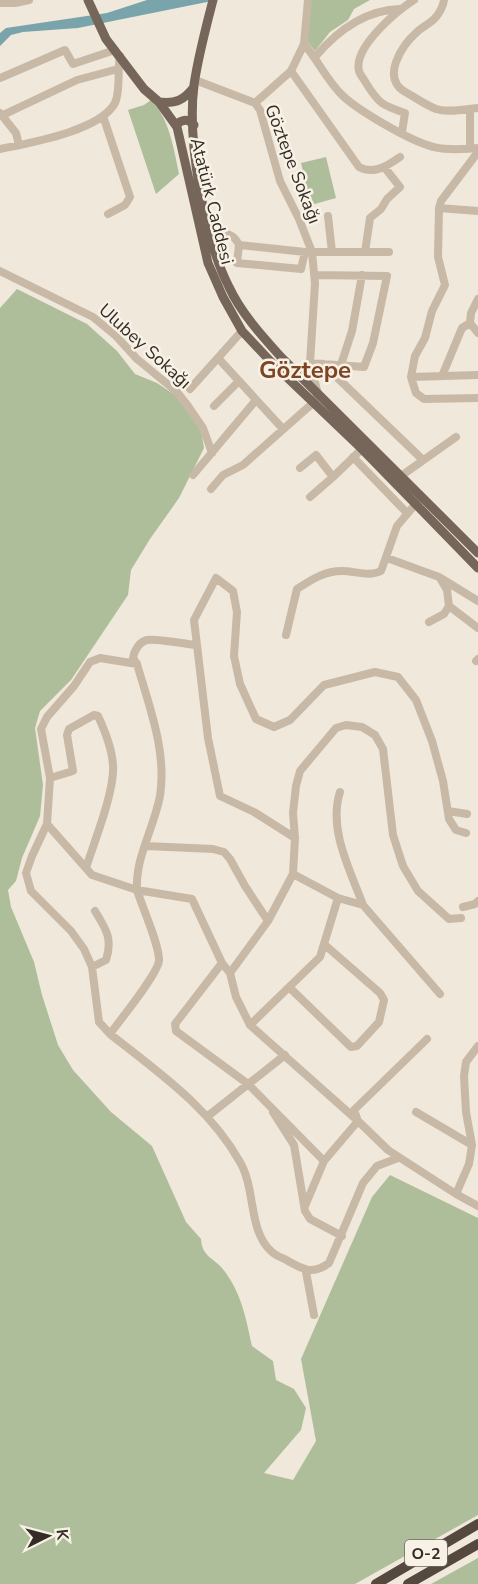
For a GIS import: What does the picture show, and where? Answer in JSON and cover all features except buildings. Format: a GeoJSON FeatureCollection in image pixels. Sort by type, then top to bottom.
{"type":"FeatureCollection","features":[{"type":"Feature","properties":{"kind":"highway","name":"O-2"},"geometry":{"type":"LineString","coordinates":[[375,1584],[478,1524]]}},
{"type":"Feature","properties":{"kind":"highway","name":"O-2"},"geometry":{"type":"LineString","coordinates":[[408,1584],[478,1544]]}},
{"type":"Feature","properties":{"kind":"main road","name":"Atatürk Caddesi"},"geometry":{"type":"LineString","coordinates":[[88,0],[106,39],[144,89],[159,102],[177,128],[208,263],[223,297],[243,330],[273,364],[316,398],[401,476],[418,501],[478,568]]}},
{"type":"Feature","properties":{"kind":"main road","name":"Atatürk Caddesi"},"geometry":{"type":"LineString","coordinates":[[213,3],[195,83],[194,125],[200,192],[216,258],[229,289],[261,336],[297,373],[316,398],[362,449],[478,553]]}},
{"type":"Feature","properties":{"kind":"main road"},"geometry":{"type":"LineString","coordinates":[[159,102],[179,101],[187,96],[195,83]]}},
{"type":"Feature","properties":{"kind":"main road"},"geometry":{"type":"LineString","coordinates":[[177,128],[178,123],[184,120],[194,125]]}},
{"type":"Feature","properties":{"kind":"street"},"geometry":{"type":"LineString","coordinates":[[0,3],[29,0]]}},
{"type":"Feature","properties":{"kind":"street"},"geometry":{"type":"LineString","coordinates":[[255,103],[291,71],[304,44],[308,0]]}},
{"type":"Feature","properties":{"kind":"street"},"geometry":{"type":"LineString","coordinates":[[402,132],[405,113],[383,106],[376,99],[359,71],[359,60],[363,50],[381,27],[400,9],[414,0]]}},
{"type":"Feature","properties":{"kind":"street"},"geometry":{"type":"LineString","coordinates":[[304,44],[331,83],[344,97],[383,123],[428,146],[474,148],[474,109],[437,109],[402,91],[395,82],[393,74],[395,63],[404,48],[435,18],[443,7],[444,0]]}},
{"type":"Feature","properties":{"kind":"street"},"geometry":{"type":"LineString","coordinates":[[315,57],[331,38],[371,14],[400,9]]}},
{"type":"Feature","properties":{"kind":"street"},"geometry":{"type":"LineString","coordinates":[[0,78],[65,51],[73,64],[117,53],[116,102],[103,116],[78,128],[0,149]]}},
{"type":"Feature","properties":{"kind":"street"},"geometry":{"type":"LineString","coordinates":[[19,145],[16,133],[1,114],[77,80],[118,69]]}},
{"type":"Feature","properties":{"kind":"street"},"geometry":{"type":"LineString","coordinates":[[291,71],[359,167],[371,171],[385,168],[400,157]]}},
{"type":"Feature","properties":{"kind":"street","name":"Göztepe Sokağı"},"geometry":{"type":"LineString","coordinates":[[195,83],[255,103],[260,110],[280,181],[299,219],[314,275],[310,363],[316,398]]}},
{"type":"Feature","properties":{"kind":"street"},"geometry":{"type":"LineString","coordinates":[[103,116],[130,197],[125,205],[108,213]]}},
{"type":"Feature","properties":{"kind":"street"},"geometry":{"type":"LineString","coordinates":[[478,152],[441,201],[438,257],[445,285],[432,311],[425,338],[415,356],[411,377],[416,393],[424,399],[478,398]]}},
{"type":"Feature","properties":{"kind":"street"},"geometry":{"type":"LineString","coordinates":[[365,252],[370,218],[400,187],[385,168]]}},
{"type":"Feature","properties":{"kind":"street"},"geometry":{"type":"LineString","coordinates":[[439,208],[478,211]]}},
{"type":"Feature","properties":{"kind":"street"},"geometry":{"type":"LineString","coordinates":[[328,216],[332,252]]}},
{"type":"Feature","properties":{"kind":"street"},"geometry":{"type":"LineString","coordinates":[[211,234],[230,234],[235,237],[239,245],[237,264],[301,268],[308,252]]}},
{"type":"Feature","properties":{"kind":"street"},"geometry":{"type":"LineString","coordinates":[[239,245],[308,252],[388,252]]}},
{"type":"Feature","properties":{"kind":"street","name":"Ulubey Sokağı"},"geometry":{"type":"LineString","coordinates":[[0,271],[93,317],[116,336],[137,359],[177,392],[203,428],[212,453]]}},
{"type":"Feature","properties":{"kind":"street"},"geometry":{"type":"LineString","coordinates":[[297,373],[310,363],[364,367],[373,343],[387,276],[314,275]]}},
{"type":"Feature","properties":{"kind":"street"},"geometry":{"type":"LineString","coordinates":[[337,377],[352,332],[362,275]]}},
{"type":"Feature","properties":{"kind":"street"},"geometry":{"type":"LineString","coordinates":[[478,299],[471,313],[470,322],[478,333]]}},
{"type":"Feature","properties":{"kind":"street"},"geometry":{"type":"LineString","coordinates":[[442,376],[462,328],[470,322]]}},
{"type":"Feature","properties":{"kind":"street"},"geometry":{"type":"LineString","coordinates":[[190,389],[243,330]]}},
{"type":"Feature","properties":{"kind":"street"},"geometry":{"type":"LineString","coordinates":[[218,358],[283,429]]}},
{"type":"Feature","properties":{"kind":"street"},"geometry":{"type":"LineString","coordinates":[[323,364],[422,459]]}},
{"type":"Feature","properties":{"kind":"street"},"geometry":{"type":"LineString","coordinates":[[411,377],[478,375]]}},
{"type":"Feature","properties":{"kind":"street"},"geometry":{"type":"LineString","coordinates":[[214,406],[239,381]]}},
{"type":"Feature","properties":{"kind":"street"},"geometry":{"type":"LineString","coordinates":[[211,489],[223,475],[243,465],[316,398]]}},
{"type":"Feature","properties":{"kind":"street"},"geometry":{"type":"LineString","coordinates":[[193,475],[256,400]]}},
{"type":"Feature","properties":{"kind":"street"},"geometry":{"type":"LineString","coordinates":[[401,476],[456,437]]}},
{"type":"Feature","properties":{"kind":"street"},"geometry":{"type":"LineString","coordinates":[[310,497],[362,449]]}},
{"type":"Feature","properties":{"kind":"street"},"geometry":{"type":"LineString","coordinates":[[300,468],[316,455],[333,477]]}},
{"type":"Feature","properties":{"kind":"street"},"geometry":{"type":"LineString","coordinates":[[353,457],[407,513]]}},
{"type":"Feature","properties":{"kind":"street"},"geometry":{"type":"LineString","coordinates":[[286,635],[297,589],[313,578],[326,573],[341,571],[374,574],[381,571],[397,526],[418,501]]}},
{"type":"Feature","properties":{"kind":"street"},"geometry":{"type":"LineString","coordinates":[[387,558],[439,577],[478,601]]}},
{"type":"Feature","properties":{"kind":"street"},"geometry":{"type":"LineString","coordinates":[[429,622],[444,614],[449,606],[447,590],[439,577]]}},
{"type":"Feature","properties":{"kind":"street"},"geometry":{"type":"LineString","coordinates":[[294,838],[254,812],[220,796],[208,738],[194,620],[216,578],[233,591],[237,612],[234,656],[240,684],[256,719],[274,727],[290,720],[324,685],[375,672],[398,677],[416,700],[432,741],[449,819],[456,830],[466,833]]}},
{"type":"Feature","properties":{"kind":"street"},"geometry":{"type":"LineString","coordinates":[[449,606],[478,628]]}},
{"type":"Feature","properties":{"kind":"street"},"geometry":{"type":"LineString","coordinates":[[110,1034],[153,975],[159,963],[158,951],[137,890],[138,866],[160,796],[161,772],[158,738],[137,664],[133,658],[138,646],[147,640],[196,645]]}},
{"type":"Feature","properties":{"kind":"street"},"geometry":{"type":"LineString","coordinates":[[137,664],[100,658],[90,662],[74,686],[47,717],[41,729],[50,778],[47,824],[26,873],[31,891],[71,931],[84,949],[92,967],[99,1022],[110,1034],[185,1093],[208,1116],[240,1161],[249,1179],[255,1221],[260,1237],[271,1251],[306,1272],[320,1270],[329,1263],[363,1183],[377,1166],[394,1159]]}},
{"type":"Feature","properties":{"kind":"street"},"geometry":{"type":"LineString","coordinates":[[50,778],[73,771],[67,735],[69,729],[94,715],[98,716],[109,745],[113,765],[112,785],[86,868]]}},
{"type":"Feature","properties":{"kind":"street"},"geometry":{"type":"LineString","coordinates":[[230,973],[268,921],[293,874],[293,813],[300,771],[336,728],[346,725],[362,727],[375,735],[383,749],[393,835],[403,866],[418,891],[449,919],[461,918]]}},
{"type":"Feature","properties":{"kind":"street"},"geometry":{"type":"LineString","coordinates":[[340,792],[337,801],[339,840],[363,905],[440,994]]}},
{"type":"Feature","properties":{"kind":"street"},"geometry":{"type":"LineString","coordinates":[[448,811],[467,814]]}},
{"type":"Feature","properties":{"kind":"street"},"geometry":{"type":"LineString","coordinates":[[47,824],[92,875],[137,890],[192,899],[222,963],[230,973],[236,997],[250,1025],[358,1121],[388,1150],[394,1159],[478,1206]]}},
{"type":"Feature","properties":{"kind":"street"},"geometry":{"type":"LineString","coordinates":[[146,846],[213,849],[224,852],[268,921]]}},
{"type":"Feature","properties":{"kind":"street"},"geometry":{"type":"LineString","coordinates":[[293,874],[338,898],[363,905]]}},
{"type":"Feature","properties":{"kind":"street"},"geometry":{"type":"LineString","coordinates":[[250,1025],[320,957],[338,898]]}},
{"type":"Feature","properties":{"kind":"street"},"geometry":{"type":"LineString","coordinates":[[463,907],[478,901]]}},
{"type":"Feature","properties":{"kind":"street"},"geometry":{"type":"LineString","coordinates":[[92,967],[106,960],[109,952],[108,931],[95,911]]}},
{"type":"Feature","properties":{"kind":"street"},"geometry":{"type":"LineString","coordinates":[[290,988],[351,1047],[357,1046],[379,1022],[384,1000],[380,993],[325,945]]}},
{"type":"Feature","properties":{"kind":"street"},"geometry":{"type":"LineString","coordinates":[[222,963],[175,1024],[176,1031],[249,1084],[324,1161]]}},
{"type":"Feature","properties":{"kind":"street"},"geometry":{"type":"LineString","coordinates":[[358,1121],[354,1110],[427,1039]]}},
{"type":"Feature","properties":{"kind":"street"},"geometry":{"type":"LineString","coordinates":[[456,1194],[469,1164],[472,1144],[466,1112],[464,1076],[466,1062],[478,1046]]}},
{"type":"Feature","properties":{"kind":"street"},"geometry":{"type":"LineString","coordinates":[[208,1116],[285,1055]]}},
{"type":"Feature","properties":{"kind":"street"},"geometry":{"type":"LineString","coordinates":[[266,1100],[294,1145],[305,1211],[310,1219],[342,1236]]}},
{"type":"Feature","properties":{"kind":"street"},"geometry":{"type":"LineString","coordinates":[[416,1112],[472,1144]]}},
{"type":"Feature","properties":{"kind":"street"},"geometry":{"type":"LineString","coordinates":[[305,1206],[324,1161],[358,1121]]}},
{"type":"Feature","properties":{"kind":"street"},"geometry":{"type":"LineString","coordinates":[[306,1272],[314,1315]]}},
{"type":"Feature","properties":{"kind":"green space"},"geometry":{"type":"Polygon","coordinates":[[[310,0],[370,0],[354,9],[348,20],[330,32],[315,51],[307,41],[310,0]]]}},
{"type":"Feature","properties":{"kind":"green space"},"geometry":{"type":"Polygon","coordinates":[[[151,100],[166,125],[173,144],[179,174],[156,194],[128,110],[151,100]]]}},
{"type":"Feature","properties":{"kind":"green space"},"geometry":{"type":"Polygon","coordinates":[[[326,157],[336,198],[311,205],[301,163],[326,157]]]}},
{"type":"Feature","properties":{"kind":"green space"},"geometry":{"type":"Polygon","coordinates":[[[17,289],[87,324],[117,351],[135,374],[157,383],[178,397],[201,431],[204,448],[179,498],[131,570],[128,595],[71,680],[40,711],[35,728],[43,785],[40,816],[22,858],[16,881],[8,890],[11,907],[34,962],[58,1045],[73,1070],[111,1112],[152,1146],[186,1222],[201,1239],[205,1253],[222,1268],[234,1286],[242,1305],[252,1346],[273,1361],[276,1380],[294,1389],[306,1408],[301,1430],[264,1473],[293,1480],[316,1441],[301,1359],[372,1197],[390,1175],[478,1218],[478,1515],[355,1584],[0,1584],[0,308],[17,289]]]}},
{"type":"Feature","properties":{"kind":"green space"},"geometry":{"type":"Polygon","coordinates":[[[478,1558],[478,1584],[431,1584],[478,1558]]]}},
{"type":"Feature","properties":{"kind":"water"},"geometry":{"type":"Polygon","coordinates":[[[147,0],[217,0],[78,28],[23,32],[11,35],[0,46],[0,33],[6,28],[107,13],[147,0]]]}},
{"type":"Feature","properties":{"kind":"district","name":"Göztepe"},"geometry":{"type":"Point","coordinates":[305,370]}}]}
